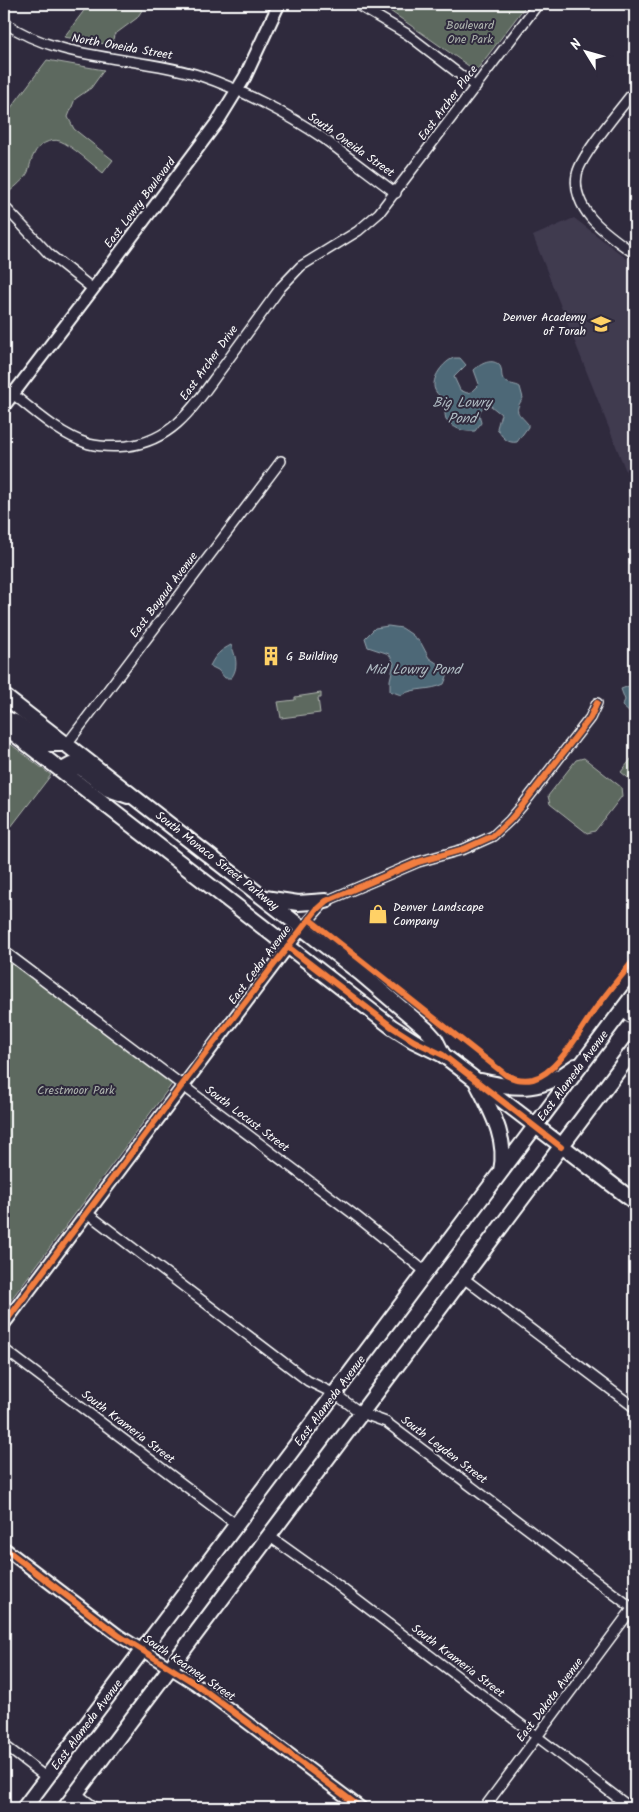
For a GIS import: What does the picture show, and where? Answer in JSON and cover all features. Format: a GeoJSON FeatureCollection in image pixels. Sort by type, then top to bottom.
{"type":"FeatureCollection","features":[{"type":"Feature","properties":{"kind":"main road","name":"South Monaco Street Parkway"},"geometry":{"type":"LineString","coordinates":[[4,696],[360,974],[415,1019],[432,1036],[443,1055]]}},
{"type":"Feature","properties":{"kind":"main road"},"geometry":{"type":"LineString","coordinates":[[4,718],[15,722],[45,744],[67,744]]}},
{"type":"Feature","properties":{"kind":"main road","name":"South Monaco Street Parkway"},"geometry":{"type":"LineString","coordinates":[[4,726],[396,1031],[443,1055],[635,1202]]}},
{"type":"Feature","properties":{"kind":"main road"},"geometry":{"type":"LineString","coordinates":[[62,770],[71,765],[81,768],[108,789],[137,799]]}},
{"type":"Feature","properties":{"kind":"main road"},"geometry":{"type":"LineString","coordinates":[[263,898],[298,903],[326,901]]}},
{"type":"Feature","properties":{"kind":"main road","name":"East Alameda Avenue"},"geometry":{"type":"LineString","coordinates":[[24,1808],[635,993]]}},
{"type":"Feature","properties":{"kind":"main road"},"geometry":{"type":"LineString","coordinates":[[65,1808],[635,1048]]}},
{"type":"Feature","properties":{"kind":"main road"},"geometry":{"type":"LineString","coordinates":[[475,1080],[508,1087],[536,1086],[555,1080],[588,1056]]}},
{"type":"Feature","properties":{"kind":"main road"},"geometry":{"type":"LineString","coordinates":[[475,1080],[500,1134],[503,1151],[501,1172]]}},
{"type":"Feature","properties":{"kind":"street","name":"East Lowry Boulevard"},"geometry":{"type":"LineString","coordinates":[[4,406],[8,391],[93,290],[193,156],[238,91],[279,4]]}},
{"type":"Feature","properties":{"kind":"street"},"geometry":{"type":"LineString","coordinates":[[356,4],[407,34],[476,87]]}},
{"type":"Feature","properties":{"kind":"street","name":"East Archer Place"},"geometry":{"type":"LineString","coordinates":[[396,193],[538,4]]}},
{"type":"Feature","properties":{"kind":"street","name":"North Oneida Street"},"geometry":{"type":"LineString","coordinates":[[4,22],[31,39],[50,46],[167,66],[200,76],[238,91]]}},
{"type":"Feature","properties":{"kind":"street","name":"South Oneida Street"},"geometry":{"type":"LineString","coordinates":[[238,91],[316,134],[396,193]]}},
{"type":"Feature","properties":{"kind":"street"},"geometry":{"type":"LineString","coordinates":[[634,93],[585,156],[578,170],[576,188],[583,206],[590,217],[601,228],[635,254]]}},
{"type":"Feature","properties":{"kind":"street","name":"East Archer Drive"},"geometry":{"type":"LineString","coordinates":[[8,391],[56,426],[89,444],[118,447],[136,445],[158,438],[176,426],[190,411],[281,287],[296,271],[366,226],[396,193]]}},
{"type":"Feature","properties":{"kind":"street"},"geometry":{"type":"LineString","coordinates":[[4,206],[49,254],[93,290]]}},
{"type":"Feature","properties":{"kind":"street","name":"East Bayaud Avenue"},"geometry":{"type":"LineString","coordinates":[[67,744],[281,461]]}},
{"type":"Feature","properties":{"kind":"street","name":"East Cedar Avenue"},"geometry":{"type":"LineString","coordinates":[[4,1324],[302,928],[326,901],[418,862],[464,849],[493,836],[522,806],[590,718],[597,702]]}},
{"type":"Feature","properties":{"kind":"street","name":"South Locust Street"},"geometry":{"type":"LineString","coordinates":[[4,951],[427,1272]]}},
{"type":"Feature","properties":{"kind":"street"},"geometry":{"type":"LineString","coordinates":[[621,1011],[635,1022]]}},
{"type":"Feature","properties":{"kind":"street","name":"South Leyden Street"},"geometry":{"type":"LineString","coordinates":[[87,1213],[308,1382],[335,1394],[361,1413],[386,1422],[635,1608]]}},
{"type":"Feature","properties":{"kind":"street"},"geometry":{"type":"LineString","coordinates":[[462,1277],[635,1408]]}},
{"type":"Feature","properties":{"kind":"street","name":"South Krameria Street"},"geometry":{"type":"LineString","coordinates":[[4,1348],[237,1525]]}},
{"type":"Feature","properties":{"kind":"street","name":"South Krameria Street"},"geometry":{"type":"LineString","coordinates":[[269,1536],[332,1581],[632,1808]]}},
{"type":"Feature","properties":{"kind":"street","name":"South Kearney Street"},"geometry":{"type":"LineString","coordinates":[[4,1548],[118,1635],[203,1690],[362,1808]]}},
{"type":"Feature","properties":{"kind":"street","name":"East Dakota Avenue"},"geometry":{"type":"LineString","coordinates":[[484,1808],[635,1608]]}},
{"type":"Feature","properties":{"kind":"street"},"geometry":{"type":"LineString","coordinates":[[4,1745],[47,1778]]}},
{"type":"Feature","properties":{"kind":"street"},"geometry":{"type":"LineString","coordinates":[[76,1793],[96,1808]]}},
{"type":"Feature","properties":{"kind":"shaded area","name":"Denver Academy of Torah"},"geometry":{"type":"Polygon","coordinates":[[[574,218],[635,265],[635,494],[533,236],[574,218]]]}},
{"type":"Feature","properties":{"kind":"green space"},"geometry":{"type":"Polygon","coordinates":[[[89,4],[146,4],[137,18],[114,35],[112,45],[64,37],[89,4]]]}},
{"type":"Feature","properties":{"kind":"green space","name":"Boulevard One Park"},"geometry":{"type":"Polygon","coordinates":[[[380,4],[527,4],[476,71],[380,4]]]}},
{"type":"Feature","properties":{"kind":"green space"},"geometry":{"type":"Polygon","coordinates":[[[47,60],[104,70],[91,88],[75,99],[68,117],[74,129],[113,160],[103,173],[65,143],[56,140],[48,141],[36,151],[28,172],[20,183],[9,192],[4,186],[4,117],[47,60]]]}},
{"type":"Feature","properties":{"kind":"green space"},"geometry":{"type":"Polygon","coordinates":[[[321,693],[321,698],[318,698],[320,713],[281,718],[278,702],[295,700],[295,697],[321,693]]]}},
{"type":"Feature","properties":{"kind":"green space"},"geometry":{"type":"Polygon","coordinates":[[[4,739],[51,775],[4,836],[4,739]]]}},
{"type":"Feature","properties":{"kind":"green space"},"geometry":{"type":"Polygon","coordinates":[[[635,754],[635,779],[633,782],[621,772],[635,754]]]}},
{"type":"Feature","properties":{"kind":"green space"},"geometry":{"type":"Polygon","coordinates":[[[584,758],[621,787],[622,796],[595,831],[587,833],[550,804],[548,796],[576,760],[584,758]]]}},
{"type":"Feature","properties":{"kind":"green space","name":"Crestmoor Park"},"geometry":{"type":"Polygon","coordinates":[[[4,944],[178,1076],[4,1309],[4,944]]]}},
{"type":"Feature","properties":{"kind":"water","name":"Big Lowry Pond"},"geometry":{"type":"Polygon","coordinates":[[[454,358],[460,358],[466,365],[454,377],[460,390],[467,393],[471,392],[479,384],[474,370],[490,362],[497,363],[500,366],[505,381],[520,387],[523,398],[518,407],[518,412],[528,424],[528,427],[517,442],[507,441],[500,434],[497,428],[501,414],[491,406],[484,407],[480,411],[481,423],[475,431],[459,429],[446,419],[445,405],[435,390],[434,381],[442,367],[454,358]]]}},
{"type":"Feature","properties":{"kind":"water","name":"Mid Lowry Pond"},"geometry":{"type":"Polygon","coordinates":[[[388,626],[402,628],[421,643],[429,658],[444,668],[448,674],[444,684],[401,695],[390,691],[390,680],[394,663],[389,654],[368,647],[365,638],[375,628],[388,626]]]}},
{"type":"Feature","properties":{"kind":"water"},"geometry":{"type":"Polygon","coordinates":[[[231,645],[236,666],[231,678],[225,678],[218,670],[210,666],[219,653],[231,645]]]}},
{"type":"Feature","properties":{"kind":"water"},"geometry":{"type":"Polygon","coordinates":[[[632,685],[635,692],[635,711],[630,713],[622,706],[625,700],[621,689],[632,685]]]}},
{"type":"Feature","properties":{"kind":"cycle path"},"geometry":{"type":"LineString","coordinates":[[4,1324],[209,1049],[317,909],[326,901],[418,862],[464,849],[493,836],[522,806],[590,718],[597,703]]}},
{"type":"Feature","properties":{"kind":"cycle path"},"geometry":{"type":"LineString","coordinates":[[309,919],[506,1075],[526,1080],[542,1075],[560,1060],[599,1004],[635,959]]}},
{"type":"Feature","properties":{"kind":"cycle path"},"geometry":{"type":"LineString","coordinates":[[288,947],[392,1027],[414,1041],[443,1055],[561,1147]]}},
{"type":"Feature","properties":{"kind":"cycle path"},"geometry":{"type":"LineString","coordinates":[[4,1548],[118,1635],[196,1684],[361,1808]]}},
{"type":"Feature","properties":{"kind":"place","name":"Denver Academy of Torah"},"geometry":{"type":"Point","coordinates":[601,324]}},
{"type":"Feature","properties":{"kind":"place","name":"G Building"},"geometry":{"type":"Point","coordinates":[271,656]}},
{"type":"Feature","properties":{"kind":"place","name":"Denver Landscape Company"},"geometry":{"type":"Point","coordinates":[378,914]}}]}
